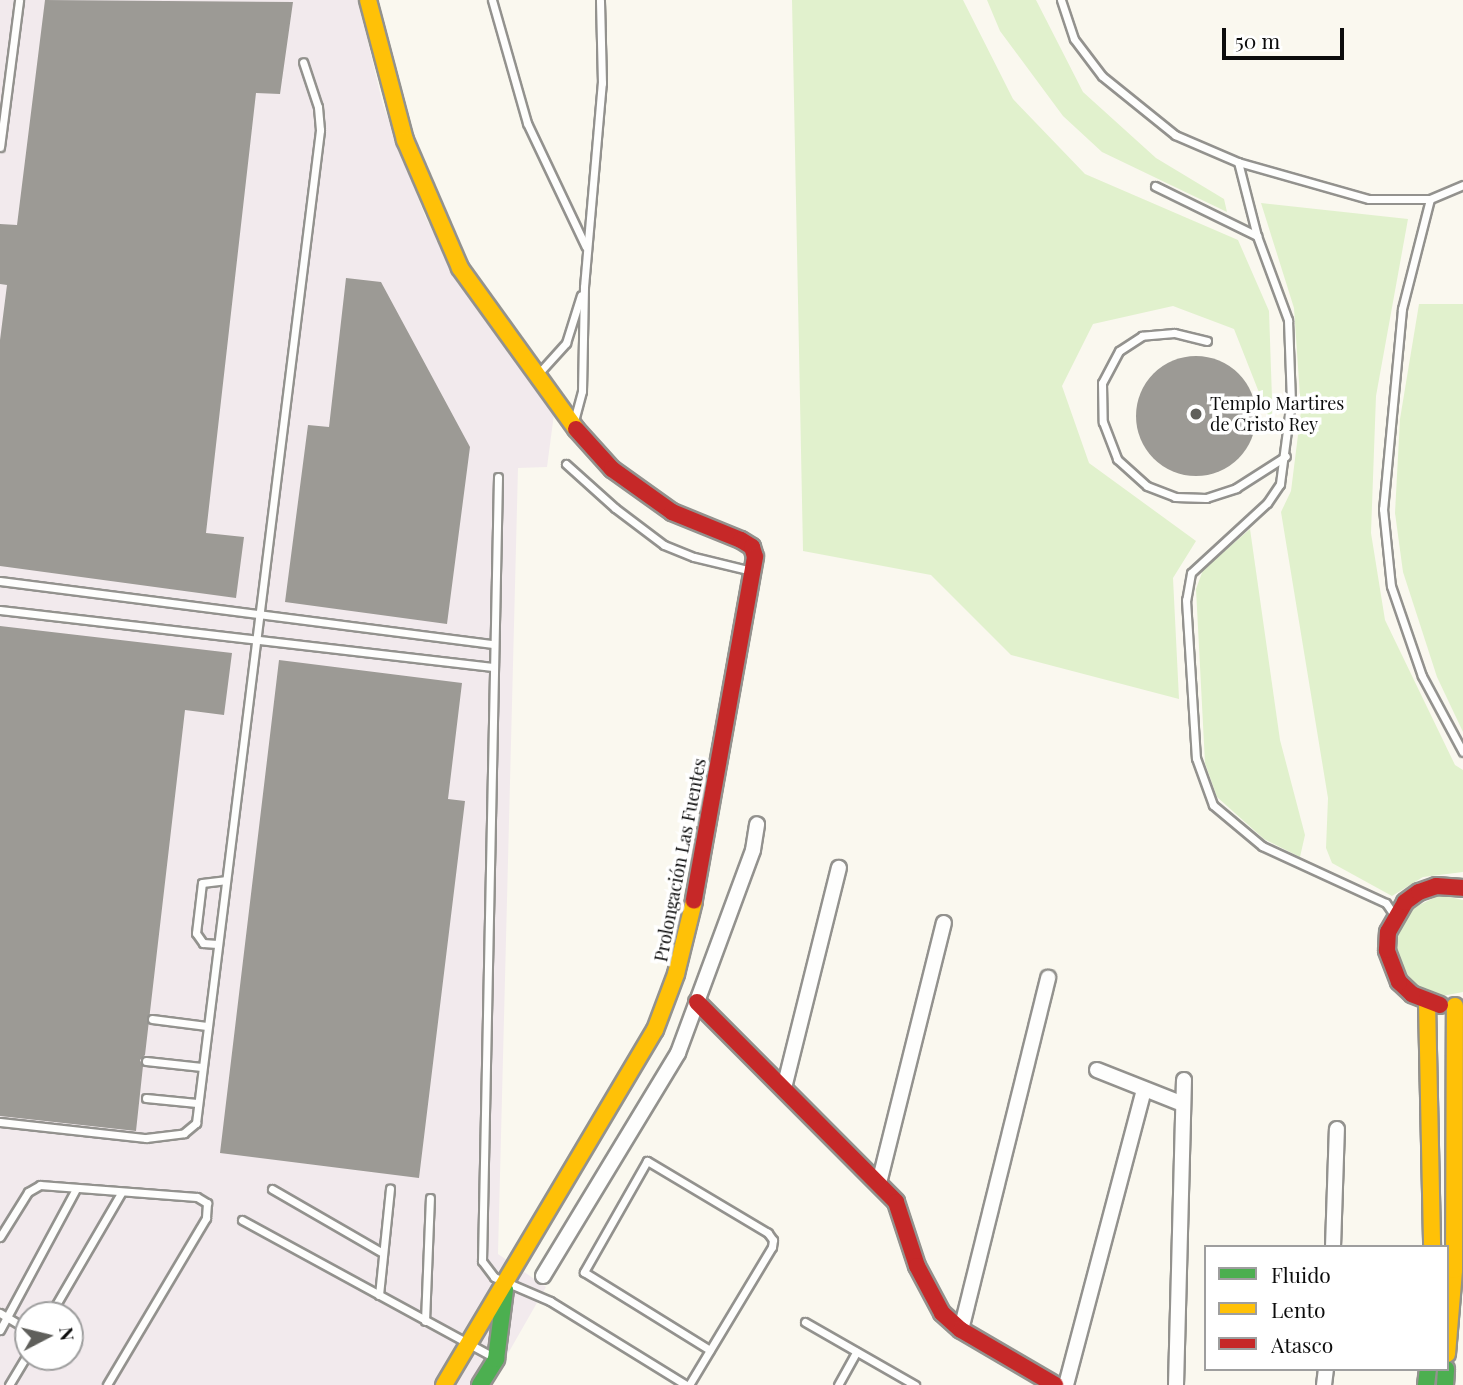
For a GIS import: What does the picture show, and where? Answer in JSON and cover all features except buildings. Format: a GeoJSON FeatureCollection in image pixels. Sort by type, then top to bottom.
{"type":"FeatureCollection","features":[{"type":"Feature","properties":{"kind":"street"},"geometry":{"type":"LineString","coordinates":[[368,0],[387,83],[431,207],[460,268],[572,425],[612,469],[672,512],[752,547],[753,571]]}},
{"type":"Feature","properties":{"kind":"street","name":"Prolongación Las Fuentes"},"geometry":{"type":"LineString","coordinates":[[444,1385],[655,1030],[676,974],[689,927],[753,571]]}},
{"type":"Feature","properties":{"kind":"street"},"geometry":{"type":"LineString","coordinates":[[542,1276],[678,1053],[753,850],[757,824]]}},
{"type":"Feature","properties":{"kind":"street"},"geometry":{"type":"LineString","coordinates":[[784,1088],[839,868]]}},
{"type":"Feature","properties":{"kind":"street"},"geometry":{"type":"LineString","coordinates":[[1449,1333],[1458,1243],[1459,1004],[1427,1002],[1412,995],[1391,967],[1388,932],[1394,916],[1419,892],[1436,886],[1463,888]]}},
{"type":"Feature","properties":{"kind":"street"},"geometry":{"type":"LineString","coordinates":[[879,1183],[944,923]]}},
{"type":"Feature","properties":{"kind":"street"},"geometry":{"type":"LineString","coordinates":[[961,1330],[1048,978]]}},
{"type":"Feature","properties":{"kind":"street"},"geometry":{"type":"LineString","coordinates":[[697,1002],[879,1183],[903,1216],[925,1285],[942,1313],[961,1330],[1055,1385]]}},
{"type":"Feature","properties":{"kind":"street"},"geometry":{"type":"LineString","coordinates":[[1427,1002],[1432,1245],[1458,1243]]}},
{"type":"Feature","properties":{"kind":"street"},"geometry":{"type":"LineString","coordinates":[[1097,1070],[1183,1104]]}},
{"type":"Feature","properties":{"kind":"street"},"geometry":{"type":"LineString","coordinates":[[1177,1385],[1184,1080]]}},
{"type":"Feature","properties":{"kind":"street"},"geometry":{"type":"LineString","coordinates":[[1066,1385],[1144,1089]]}},
{"type":"Feature","properties":{"kind":"street"},"geometry":{"type":"LineString","coordinates":[[1333,1245],[1336,1129]]}},
{"type":"Feature","properties":{"kind":"street","name":"Prolongación Las Fuentes"},"geometry":{"type":"LineString","coordinates":[[480,1385],[496,1359],[506,1282]]}},
{"type":"Feature","properties":{"kind":"lane"},"geometry":{"type":"LineString","coordinates":[[0,147],[19,0]]}},
{"type":"Feature","properties":{"kind":"lane"},"geometry":{"type":"LineString","coordinates":[[492,0],[527,122],[586,248]]}},
{"type":"Feature","properties":{"kind":"lane"},"geometry":{"type":"LineString","coordinates":[[572,425],[583,370],[586,248],[603,83],[600,0]]}},
{"type":"Feature","properties":{"kind":"lane"},"geometry":{"type":"LineString","coordinates":[[1061,0],[1074,39],[1102,76],[1175,135],[1238,162],[1369,199],[1430,198],[1463,185]]}},
{"type":"Feature","properties":{"kind":"lane"},"geometry":{"type":"LineString","coordinates":[[0,1122],[146,1138],[191,1131],[202,1067],[320,130],[318,107],[303,62]]}},
{"type":"Feature","properties":{"kind":"lane"},"geometry":{"type":"LineString","coordinates":[[1238,162],[1257,236],[1288,320],[1291,400],[1287,456],[1280,484],[1267,503],[1191,573],[1186,600],[1196,758],[1213,806],[1262,846],[1386,903],[1394,916]]}},
{"type":"Feature","properties":{"kind":"lane"},"geometry":{"type":"LineString","coordinates":[[1154,186],[1257,236]]}},
{"type":"Feature","properties":{"kind":"lane"},"geometry":{"type":"LineString","coordinates":[[1430,198],[1402,309],[1383,509],[1391,586],[1422,676],[1463,752]]}},
{"type":"Feature","properties":{"kind":"lane"},"geometry":{"type":"LineString","coordinates":[[536,376],[566,343],[584,287]]}},
{"type":"Feature","properties":{"kind":"lane"},"geometry":{"type":"LineString","coordinates":[[1207,341],[1174,333],[1142,336],[1119,351],[1102,383],[1102,422],[1118,459],[1147,486],[1175,498],[1206,498],[1236,488],[1287,456]]}},
{"type":"Feature","properties":{"kind":"lane"},"geometry":{"type":"LineString","coordinates":[[566,464],[614,508],[664,545],[694,557],[753,571]]}},
{"type":"Feature","properties":{"kind":"lane"},"geometry":{"type":"LineString","coordinates":[[498,477],[482,1261],[494,1277],[550,1301],[687,1385],[710,1350],[772,1247],[772,1236],[647,1161],[584,1272],[710,1350]]}},
{"type":"Feature","properties":{"kind":"lane"},"geometry":{"type":"LineString","coordinates":[[0,581],[493,644]]}},
{"type":"Feature","properties":{"kind":"lane"},"geometry":{"type":"LineString","coordinates":[[0,610],[493,667]]}},
{"type":"Feature","properties":{"kind":"lane"},"geometry":{"type":"LineString","coordinates":[[217,944],[203,943],[195,933],[202,883],[225,880]]}},
{"type":"Feature","properties":{"kind":"lane"},"geometry":{"type":"LineString","coordinates":[[152,1019],[207,1026]]}},
{"type":"Feature","properties":{"kind":"lane"},"geometry":{"type":"LineString","coordinates":[[146,1061],[202,1067]]}},
{"type":"Feature","properties":{"kind":"lane"},"geometry":{"type":"LineString","coordinates":[[146,1098],[197,1104]]}},
{"type":"Feature","properties":{"kind":"lane"},"geometry":{"type":"LineString","coordinates":[[0,1237],[36,1185],[197,1197],[207,1202],[208,1211],[107,1385]]}},
{"type":"Feature","properties":{"kind":"lane"},"geometry":{"type":"LineString","coordinates":[[0,1331],[4,1315],[76,1189]]}},
{"type":"Feature","properties":{"kind":"lane"},"geometry":{"type":"LineString","coordinates":[[272,1189],[383,1253]]}},
{"type":"Feature","properties":{"kind":"lane"},"geometry":{"type":"LineString","coordinates":[[379,1295],[390,1189]]}},
{"type":"Feature","properties":{"kind":"lane"},"geometry":{"type":"LineString","coordinates":[[58,1301],[121,1193]]}},
{"type":"Feature","properties":{"kind":"lane"},"geometry":{"type":"LineString","coordinates":[[425,1321],[430,1198]]}},
{"type":"Feature","properties":{"kind":"lane"},"geometry":{"type":"LineString","coordinates":[[242,1220],[496,1359]]}},
{"type":"Feature","properties":{"kind":"lane"},"geometry":{"type":"LineString","coordinates":[[805,1322],[915,1385]]}},
{"type":"Feature","properties":{"kind":"lane"},"geometry":{"type":"LineString","coordinates":[[838,1385],[856,1352]]}},
{"type":"Feature","properties":{"kind":"shaded area"},"geometry":{"type":"Polygon","coordinates":[[[0,0],[358,0],[383,105],[425,216],[451,266],[554,414],[547,467],[518,468],[498,1254],[546,1287],[490,1385],[0,1385],[0,0]]]}},
{"type":"Feature","properties":{"kind":"green space"},"geometry":{"type":"Polygon","coordinates":[[[792,0],[963,0],[1013,99],[1085,174],[1238,240],[1269,311],[1273,428],[1234,329],[1173,306],[1093,324],[1062,386],[1089,463],[1196,541],[1173,578],[1179,699],[1011,655],[931,575],[803,551],[792,0]]]}},
{"type":"Feature","properties":{"kind":"green space"},"geometry":{"type":"Polygon","coordinates":[[[987,0],[1036,0],[1083,92],[1156,158],[1224,199],[1227,212],[1102,152],[1063,116],[1000,31],[987,0]]]}},
{"type":"Feature","properties":{"kind":"green space"},"geometry":{"type":"Polygon","coordinates":[[[1261,203],[1408,219],[1376,396],[1371,533],[1385,620],[1455,765],[1463,770],[1463,872],[1423,877],[1392,896],[1332,863],[1326,848],[1328,798],[1281,512],[1291,491],[1301,411],[1294,308],[1261,203]]]}},
{"type":"Feature","properties":{"kind":"green space"},"geometry":{"type":"Polygon","coordinates":[[[1419,304],[1463,304],[1463,732],[1437,677],[1403,572],[1395,513],[1400,419],[1419,304]]]}},
{"type":"Feature","properties":{"kind":"green space"},"geometry":{"type":"Polygon","coordinates":[[[1250,529],[1280,740],[1305,835],[1300,857],[1264,839],[1217,797],[1205,763],[1196,589],[1203,570],[1250,529]]]}},
{"type":"Feature","properties":{"kind":"green space"},"geometry":{"type":"Polygon","coordinates":[[[1440,895],[1463,900],[1463,992],[1442,996],[1412,984],[1402,972],[1395,939],[1409,910],[1440,895]]]}},
{"type":"Feature","properties":{"kind":"traffic: fast"},"geometry":{"type":"LineString","coordinates":[[480,1385],[496,1359],[505,1290]]}},
{"type":"Feature","properties":{"kind":"traffic: fast"},"geometry":{"type":"LineString","coordinates":[[1426,1385],[1428,1371]]}},
{"type":"Feature","properties":{"kind":"traffic: fast"},"geometry":{"type":"LineString","coordinates":[[1445,1385],[1446,1371]]}},
{"type":"Feature","properties":{"kind":"traffic: slow"},"geometry":{"type":"LineString","coordinates":[[368,0],[405,140],[460,268],[576,429]]}},
{"type":"Feature","properties":{"kind":"traffic: slow"},"geometry":{"type":"LineString","coordinates":[[444,1385],[655,1030],[676,974],[694,901]]}},
{"type":"Feature","properties":{"kind":"traffic: slow"},"geometry":{"type":"LineString","coordinates":[[1427,1002],[1432,1245]]}},
{"type":"Feature","properties":{"kind":"traffic: slow"},"geometry":{"type":"LineString","coordinates":[[1449,1330],[1454,1270],[1455,1006]]}},
{"type":"Feature","properties":{"kind":"traffic: jam"},"geometry":{"type":"LineString","coordinates":[[576,429],[612,469],[672,512],[741,540],[752,547],[755,557],[694,901]]}},
{"type":"Feature","properties":{"kind":"traffic: jam"},"geometry":{"type":"LineString","coordinates":[[1440,1005],[1412,994],[1399,982],[1387,950],[1388,932],[1405,902],[1419,892],[1436,886],[1463,888]]}},
{"type":"Feature","properties":{"kind":"traffic: jam"},"geometry":{"type":"LineString","coordinates":[[697,1002],[896,1202],[917,1266],[942,1313],[961,1330],[1055,1385]]}},
{"type":"Feature","properties":{"kind":"place","name":"Templo Martires de Cristo Rey"},"geometry":{"type":"Point","coordinates":[1196,414]}}]}
